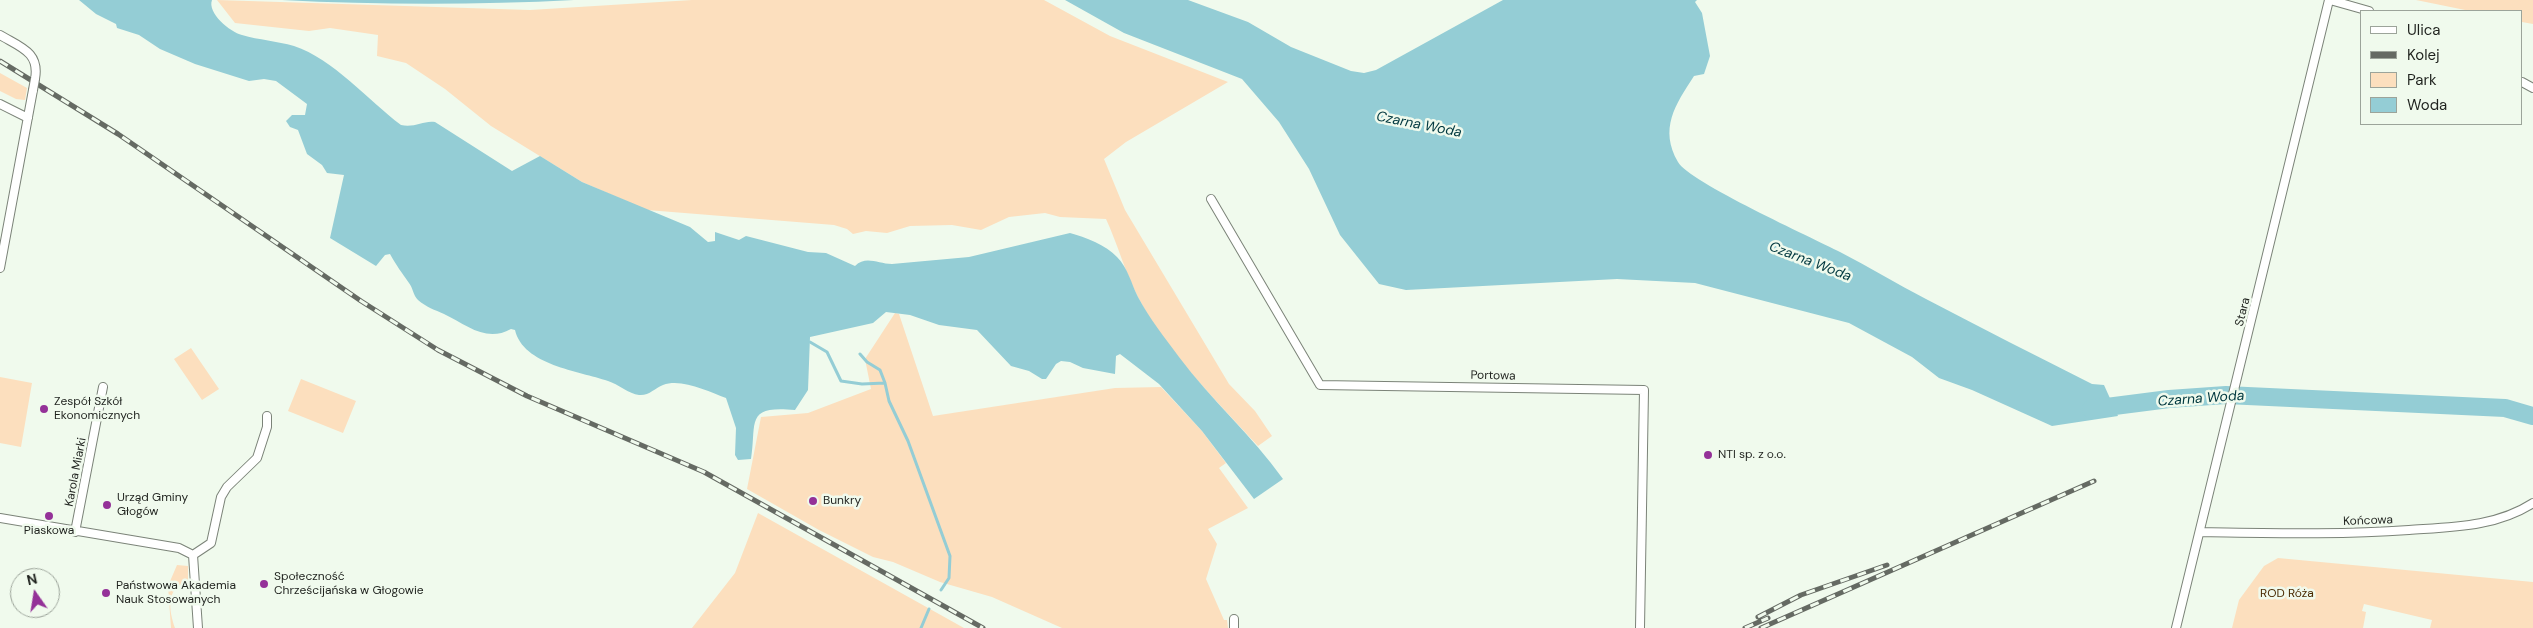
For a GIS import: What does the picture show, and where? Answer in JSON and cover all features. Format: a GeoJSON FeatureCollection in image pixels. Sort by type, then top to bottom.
{"type":"FeatureCollection","features":[{"type":"Feature","properties":{"kind":"street"},"geometry":{"type":"LineString","coordinates":[[2330,0],[2366,10]]}},
{"type":"Feature","properties":{"kind":"street","name":"Stara"},"geometry":{"type":"LineString","coordinates":[[2176,628],[2232,406],[2330,0]]}},
{"type":"Feature","properties":{"kind":"street"},"geometry":{"type":"LineString","coordinates":[[0,35],[33,57],[36,65],[28,118],[3,239],[0,268]]}},
{"type":"Feature","properties":{"kind":"street"},"geometry":{"type":"LineString","coordinates":[[0,104],[28,118]]}},
{"type":"Feature","properties":{"kind":"street","name":"Portowa"},"geometry":{"type":"LineString","coordinates":[[1211,198],[1320,385],[1644,390],[1640,628]]}},
{"type":"Feature","properties":{"kind":"street","name":"Karola Miarki"},"geometry":{"type":"LineString","coordinates":[[75,532],[103,387]]}},
{"type":"Feature","properties":{"kind":"street"},"geometry":{"type":"LineString","coordinates":[[193,555],[211,544],[223,492],[257,458],[268,427],[268,416]]}},
{"type":"Feature","properties":{"kind":"street","name":"Końcowa"},"geometry":{"type":"LineString","coordinates":[[2200,532],[2373,533],[2463,527],[2495,521],[2533,503]]}},
{"type":"Feature","properties":{"kind":"street"},"geometry":{"type":"LineString","coordinates":[[0,518],[179,548],[193,555]]}},
{"type":"Feature","properties":{"kind":"street"},"geometry":{"type":"LineString","coordinates":[[193,555],[198,628]]}},
{"type":"Feature","properties":{"kind":"street"},"geometry":{"type":"LineString","coordinates":[[1234,619],[1234,628]]}},
{"type":"Feature","properties":{"kind":"green space"},"geometry":{"type":"Polygon","coordinates":[[[217,0],[530,10],[692,0],[1044,0],[1110,36],[1228,82],[1126,142],[1104,159],[1125,210],[1229,384],[1255,411],[1272,436],[1258,446],[1177,356],[1149,317],[1138,297],[1106,219],[1060,217],[1045,213],[1009,217],[981,230],[952,225],[910,226],[887,233],[866,231],[853,234],[847,229],[834,225],[647,210],[582,182],[491,126],[445,89],[406,63],[377,56],[378,35],[330,28],[309,31],[235,23],[217,0]]]}},
{"type":"Feature","properties":{"kind":"green space"},"geometry":{"type":"Polygon","coordinates":[[[2416,0],[2533,0],[2533,24],[2523,22],[2523,10],[2465,10],[2416,0]]]}},
{"type":"Feature","properties":{"kind":"green space"},"geometry":{"type":"Polygon","coordinates":[[[0,73],[27,88],[25,100],[16,99],[0,91],[0,73]]]}},
{"type":"Feature","properties":{"kind":"green space"},"geometry":{"type":"Polygon","coordinates":[[[895,313],[899,314],[933,416],[1115,388],[1161,387],[1202,431],[1226,463],[1219,468],[1248,508],[1208,529],[1217,544],[1206,579],[1224,620],[1227,620],[1228,628],[1062,628],[992,597],[940,582],[893,562],[873,557],[819,530],[747,489],[761,417],[808,413],[871,389],[865,359],[895,313]]]}},
{"type":"Feature","properties":{"kind":"green space"},"geometry":{"type":"Polygon","coordinates":[[[191,348],[219,389],[202,400],[174,359],[191,348]]]}},
{"type":"Feature","properties":{"kind":"green space"},"geometry":{"type":"Polygon","coordinates":[[[0,377],[32,383],[21,447],[0,443],[0,377]]]}},
{"type":"Feature","properties":{"kind":"green space"},"geometry":{"type":"Polygon","coordinates":[[[301,379],[356,401],[343,433],[288,411],[301,379]]]}},
{"type":"Feature","properties":{"kind":"green space"},"geometry":{"type":"Polygon","coordinates":[[[758,513],[964,628],[692,628],[735,573],[758,513]]]}},
{"type":"Feature","properties":{"kind":"green space","name":"ROD Róża"},"geometry":{"type":"Polygon","coordinates":[[[2278,558],[2533,582],[2533,628],[2430,628],[2432,620],[2364,604],[2362,611],[2366,612],[2363,628],[2232,628],[2239,600],[2264,566],[2278,558]]]}},
{"type":"Feature","properties":{"kind":"green space"},"geometry":{"type":"Polygon","coordinates":[[[177,565],[188,566],[188,582],[175,589],[172,594],[170,607],[175,628],[171,628],[168,586],[177,565]]]}},
{"type":"Feature","properties":{"kind":"water"},"geometry":{"type":"Polygon","coordinates":[[[79,0],[212,0],[211,5],[216,16],[232,30],[248,37],[294,46],[323,60],[401,125],[411,126],[435,122],[512,171],[540,156],[582,182],[690,227],[708,242],[715,241],[715,232],[739,240],[746,236],[808,252],[826,253],[855,266],[863,261],[892,264],[969,257],[1070,233],[1089,239],[1107,249],[1121,261],[1142,305],[1168,343],[1191,373],[1258,447],[1283,479],[1254,499],[1202,431],[1159,384],[1120,354],[1116,356],[1115,374],[1083,368],[1070,362],[1061,361],[1056,364],[1046,379],[1042,379],[1029,371],[1011,366],[977,330],[939,325],[910,315],[886,312],[873,323],[810,337],[808,390],[795,410],[767,410],[760,414],[754,426],[751,459],[738,460],[735,455],[736,428],[726,398],[687,384],[678,383],[663,385],[646,394],[635,394],[608,381],[568,370],[540,359],[520,342],[515,330],[511,329],[493,334],[477,331],[421,302],[416,298],[390,254],[385,255],[376,266],[330,238],[344,175],[327,173],[322,165],[307,154],[298,130],[290,127],[286,121],[292,115],[305,115],[307,104],[276,81],[264,79],[249,81],[195,64],[160,49],[139,35],[117,28],[116,24],[96,14],[79,0]]]}},
{"type":"Feature","properties":{"kind":"water"},"geometry":{"type":"Polygon","coordinates":[[[282,0],[574,0],[428,4],[282,0]]]}},
{"type":"Feature","properties":{"kind":"water"},"geometry":{"type":"Polygon","coordinates":[[[1065,0],[1188,0],[1248,22],[1291,47],[1351,71],[1364,73],[1376,70],[1503,0],[1697,0],[1695,2],[1702,13],[1710,56],[1704,74],[1694,76],[1681,97],[1670,128],[1672,150],[1678,162],[1687,171],[1727,196],[1840,252],[1988,331],[2092,384],[2104,385],[2118,416],[2052,426],[1972,390],[1939,378],[1912,357],[1849,323],[1695,283],[1617,279],[1406,290],[1379,284],[1340,235],[1309,169],[1279,122],[1242,79],[1124,33],[1065,0]]]}},
{"type":"Feature","properties":{"kind":"waterway"},"geometry":{"type":"LineString","coordinates":[[810,342],[827,352],[841,381],[862,384],[885,383],[889,401],[908,441],[950,556],[949,578],[941,590]]}},
{"type":"Feature","properties":{"kind":"waterway"},"geometry":{"type":"LineString","coordinates":[[860,354],[867,362],[880,370],[885,383]]}},
{"type":"Feature","properties":{"kind":"waterway","name":"Czarna Woda"},"geometry":{"type":"LineString","coordinates":[[2091,409],[2169,399],[2226,395],[2505,408],[2533,416]]}},
{"type":"Feature","properties":{"kind":"waterway"},"geometry":{"type":"LineString","coordinates":[[921,628],[929,609]]}},
{"type":"Feature","properties":{"kind":"railway"},"geometry":{"type":"LineString","coordinates":[[0,61],[118,134],[361,301],[438,350],[527,396],[704,472],[983,628]]}},
{"type":"Feature","properties":{"kind":"railway"},"geometry":{"type":"LineString","coordinates":[[1761,628],[2094,481]]}},
{"type":"Feature","properties":{"kind":"railway"},"geometry":{"type":"LineString","coordinates":[[1758,617],[1801,595],[1887,565]]}},
{"type":"Feature","properties":{"kind":"railway"},"geometry":{"type":"LineString","coordinates":[[1745,628],[1768,618]]}},
{"type":"Feature","properties":{"kind":"place","name":"Zespół Szkół Ekonomicznych"},"geometry":{"type":"Point","coordinates":[44,409]}},
{"type":"Feature","properties":{"kind":"place","name":"NTI sp. z o.o."},"geometry":{"type":"Point","coordinates":[1708,455]}},
{"type":"Feature","properties":{"kind":"place","name":"Bunkry"},"geometry":{"type":"Point","coordinates":[813,501]}},
{"type":"Feature","properties":{"kind":"place","name":"Urząd Gminy Głogów"},"geometry":{"type":"Point","coordinates":[107,505]}},
{"type":"Feature","properties":{"kind":"place","name":"Piaskowa"},"geometry":{"type":"Point","coordinates":[49,516]}},
{"type":"Feature","properties":{"kind":"place","name":"Społeczność Chrześcijańska w Głogowie"},"geometry":{"type":"Point","coordinates":[264,584]}},
{"type":"Feature","properties":{"kind":"place","name":"Państwowa Akademia Nauk Stosowanych"},"geometry":{"type":"Point","coordinates":[106,593]}}]}
